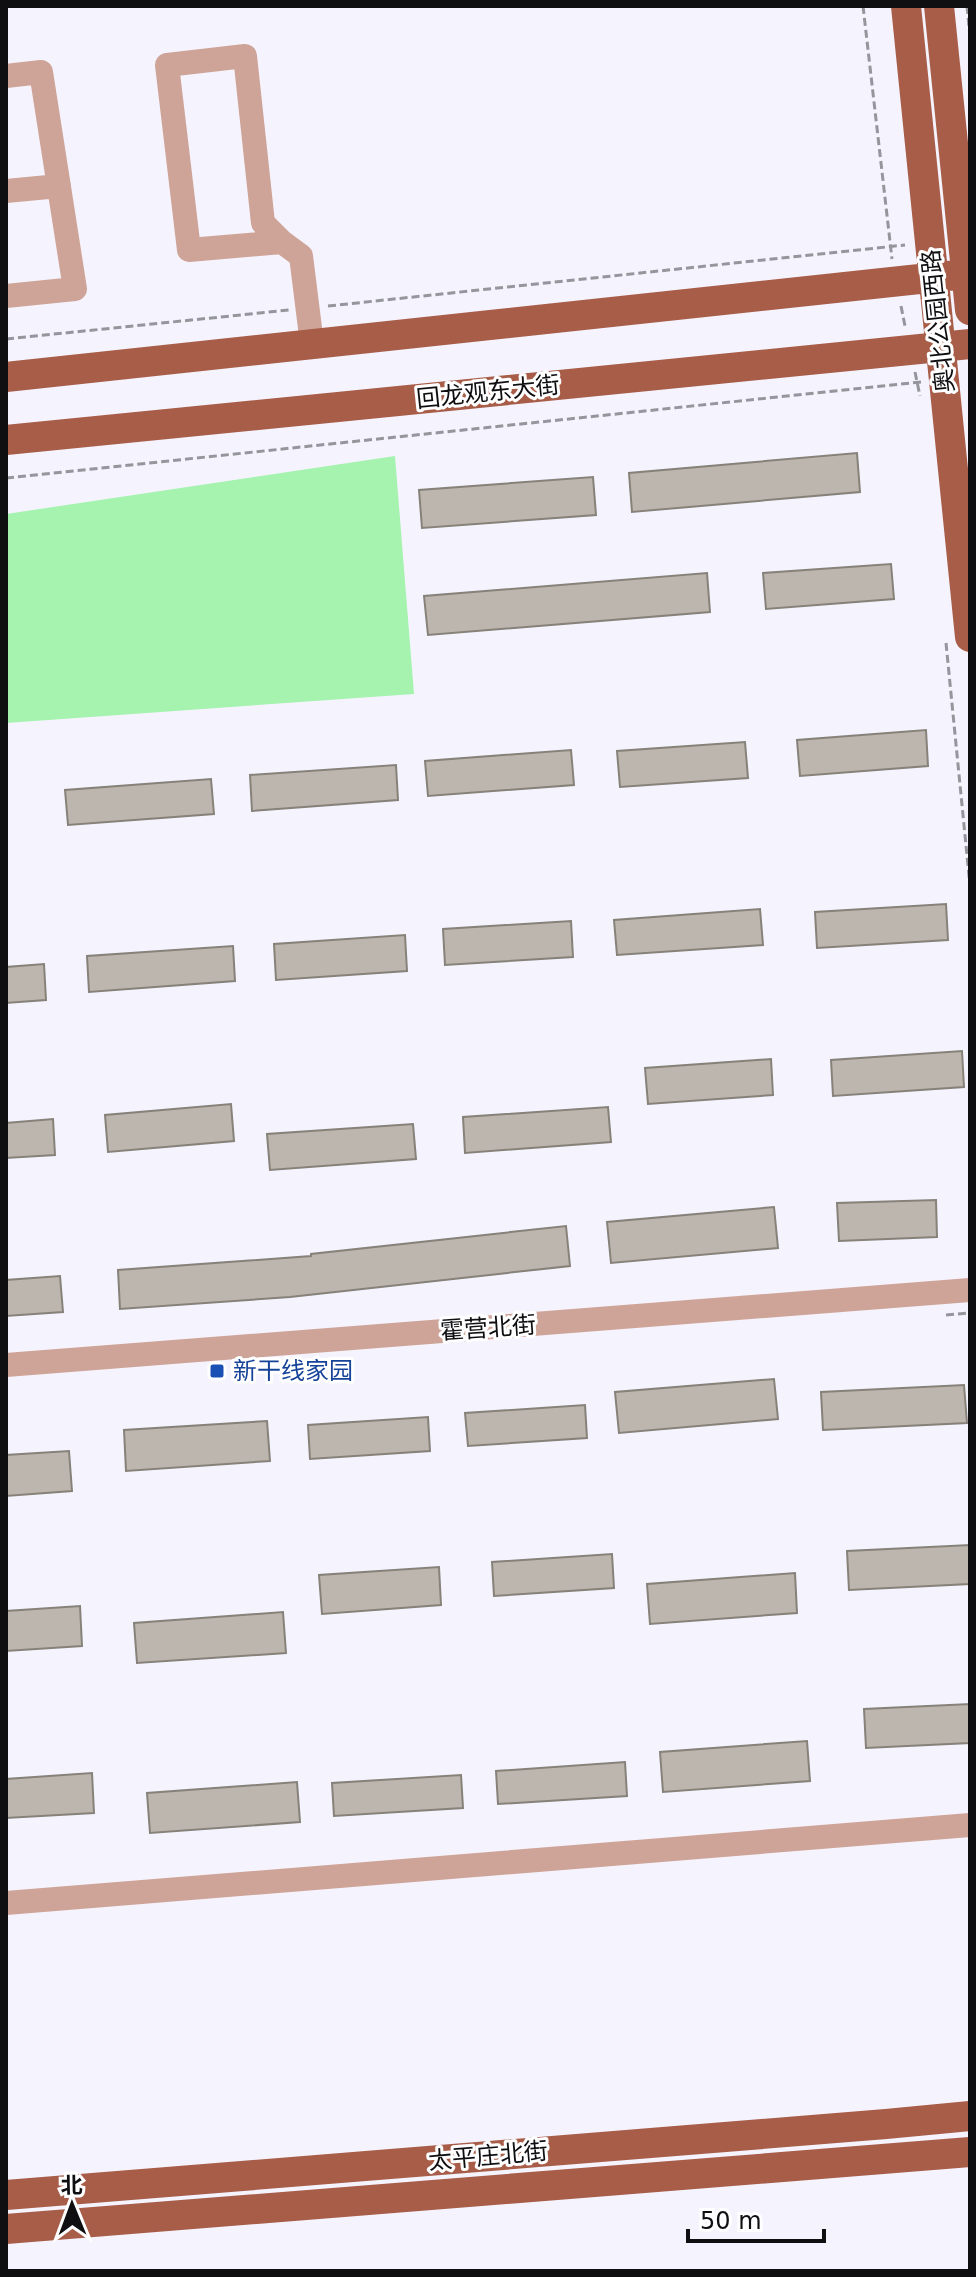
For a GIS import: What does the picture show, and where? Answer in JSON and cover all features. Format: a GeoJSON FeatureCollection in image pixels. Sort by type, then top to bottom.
{"type":"FeatureCollection","features":[{"type":"Feature","properties":{"kind":"main road","name":"奥北公园西路"},"geometry":{"type":"LineString","coordinates":[[906,6],[934,277],[955,345],[931,382],[958,638]]}},
{"type":"Feature","properties":{"kind":"main road","name":"奥北公园西路"},"geometry":{"type":"LineString","coordinates":[[939,6],[970,310]]}},
{"type":"Feature","properties":{"kind":"main road"},"geometry":{"type":"LineString","coordinates":[[6,377],[966,274]]}},
{"type":"Feature","properties":{"kind":"main road","name":"回龙观东大街"},"geometry":{"type":"LineString","coordinates":[[6,440],[955,345]]}},
{"type":"Feature","properties":{"kind":"main road","name":"太平庄北街"},"geometry":{"type":"LineString","coordinates":[[6,2195],[970,2116]]}},
{"type":"Feature","properties":{"kind":"main road","name":"太平庄北街"},"geometry":{"type":"LineString","coordinates":[[6,2229],[970,2152]]}},
{"type":"Feature","properties":{"kind":"street"},"geometry":{"type":"LineString","coordinates":[[282,242],[189,250],[167,65],[245,56],[263,223],[301,256],[312,344]]}},
{"type":"Feature","properties":{"kind":"street"},"geometry":{"type":"LineString","coordinates":[[6,76],[41,72],[75,289],[6,296]]}},
{"type":"Feature","properties":{"kind":"street"},"geometry":{"type":"LineString","coordinates":[[6,191],[59,186]]}},
{"type":"Feature","properties":{"kind":"street","name":"霍营北街"},"geometry":{"type":"LineString","coordinates":[[6,1365],[970,1290]]}},
{"type":"Feature","properties":{"kind":"street"},"geometry":{"type":"LineString","coordinates":[[6,1903],[970,1825]]}},
{"type":"Feature","properties":{"kind":"path"},"geometry":{"type":"LineString","coordinates":[[863,6],[896,281],[911,349],[931,382]]}},
{"type":"Feature","properties":{"kind":"path"},"geometry":{"type":"LineString","coordinates":[[967,6],[970,37]]}},
{"type":"Feature","properties":{"kind":"path"},"geometry":{"type":"LineString","coordinates":[[6,339],[930,243]]}},
{"type":"Feature","properties":{"kind":"path"},"geometry":{"type":"LineString","coordinates":[[920,399],[931,382]]}},
{"type":"Feature","properties":{"kind":"path"},"geometry":{"type":"LineString","coordinates":[[6,478],[931,382]]}},
{"type":"Feature","properties":{"kind":"path"},"geometry":{"type":"LineString","coordinates":[[958,638],[970,886]]}},
{"type":"Feature","properties":{"kind":"green space"},"geometry":{"type":"Polygon","coordinates":[[[395,456],[414,694],[6,723],[6,514],[395,456]]]}},
{"type":"Feature","properties":{"kind":"building"},"geometry":{"type":"Polygon","coordinates":[[[857,453],[860,492],[632,512],[629,473],[857,453]]]}},
{"type":"Feature","properties":{"kind":"building"},"geometry":{"type":"Polygon","coordinates":[[[593,477],[596,515],[422,528],[419,490],[593,477]]]}},
{"type":"Feature","properties":{"kind":"building"},"geometry":{"type":"Polygon","coordinates":[[[891,564],[894,599],[766,609],[763,573],[891,564]]]}},
{"type":"Feature","properties":{"kind":"building"},"geometry":{"type":"Polygon","coordinates":[[[707,573],[710,612],[428,635],[424,596],[707,573]]]}},
{"type":"Feature","properties":{"kind":"building"},"geometry":{"type":"Polygon","coordinates":[[[926,730],[928,766],[800,776],[797,740],[926,730]]]}},
{"type":"Feature","properties":{"kind":"building"},"geometry":{"type":"Polygon","coordinates":[[[745,742],[748,778],[620,787],[617,751],[745,742]]]}},
{"type":"Feature","properties":{"kind":"building"},"geometry":{"type":"Polygon","coordinates":[[[571,750],[574,785],[428,796],[425,761],[571,750]]]}},
{"type":"Feature","properties":{"kind":"building"},"geometry":{"type":"Polygon","coordinates":[[[396,765],[398,800],[252,811],[250,775],[396,765]]]}},
{"type":"Feature","properties":{"kind":"building"},"geometry":{"type":"Polygon","coordinates":[[[211,779],[214,814],[68,825],[65,790],[211,779]]]}},
{"type":"Feature","properties":{"kind":"building"},"geometry":{"type":"Polygon","coordinates":[[[946,904],[948,940],[817,948],[815,912],[946,904]]]}},
{"type":"Feature","properties":{"kind":"building"},"geometry":{"type":"Polygon","coordinates":[[[760,909],[763,945],[617,955],[614,920],[760,909]]]}},
{"type":"Feature","properties":{"kind":"building"},"geometry":{"type":"Polygon","coordinates":[[[571,921],[573,957],[445,965],[443,929],[571,921]]]}},
{"type":"Feature","properties":{"kind":"building"},"geometry":{"type":"Polygon","coordinates":[[[405,935],[407,971],[276,980],[274,944],[405,935]]]}},
{"type":"Feature","properties":{"kind":"building"},"geometry":{"type":"Polygon","coordinates":[[[233,946],[235,981],[89,992],[87,956],[233,946]]]}},
{"type":"Feature","properties":{"kind":"building"},"geometry":{"type":"Polygon","coordinates":[[[44,964],[46,1000],[6,1003],[6,967],[44,964]]]}},
{"type":"Feature","properties":{"kind":"building"},"geometry":{"type":"Polygon","coordinates":[[[962,1051],[964,1087],[833,1096],[831,1060],[962,1051]]]}},
{"type":"Feature","properties":{"kind":"building"},"geometry":{"type":"Polygon","coordinates":[[[771,1059],[773,1095],[648,1104],[645,1068],[771,1059]]]}},
{"type":"Feature","properties":{"kind":"building"},"geometry":{"type":"Polygon","coordinates":[[[231,1104],[234,1141],[108,1152],[105,1115],[231,1104]]]}},
{"type":"Feature","properties":{"kind":"building"},"geometry":{"type":"Polygon","coordinates":[[[608,1107],[611,1142],[465,1153],[463,1117],[608,1107]]]}},
{"type":"Feature","properties":{"kind":"building"},"geometry":{"type":"Polygon","coordinates":[[[53,1119],[55,1155],[6,1158],[6,1123],[53,1119]]]}},
{"type":"Feature","properties":{"kind":"building"},"geometry":{"type":"Polygon","coordinates":[[[413,1124],[416,1159],[270,1170],[267,1134],[413,1124]]]}},
{"type":"Feature","properties":{"kind":"building"},"geometry":{"type":"Polygon","coordinates":[[[936,1200],[937,1237],[839,1241],[837,1203],[936,1200]]]}},
{"type":"Feature","properties":{"kind":"building"},"geometry":{"type":"Polygon","coordinates":[[[774,1207],[778,1248],[611,1263],[607,1222],[774,1207]]]}},
{"type":"Feature","properties":{"kind":"building"},"geometry":{"type":"Polygon","coordinates":[[[566,1226],[570,1266],[290,1297],[120,1309],[118,1270],[311,1256],[566,1226]]]}},
{"type":"Feature","properties":{"kind":"building"},"geometry":{"type":"Polygon","coordinates":[[[60,1276],[63,1312],[6,1316],[6,1280],[60,1276]]]}},
{"type":"Feature","properties":{"kind":"building"},"geometry":{"type":"Polygon","coordinates":[[[774,1379],[778,1419],[619,1433],[615,1392],[774,1379]]]}},
{"type":"Feature","properties":{"kind":"building"},"geometry":{"type":"Polygon","coordinates":[[[964,1385],[967,1423],[823,1430],[821,1392],[964,1385]]]}},
{"type":"Feature","properties":{"kind":"building"},"geometry":{"type":"Polygon","coordinates":[[[585,1405],[587,1438],[468,1446],[465,1413],[585,1405]]]}},
{"type":"Feature","properties":{"kind":"building"},"geometry":{"type":"Polygon","coordinates":[[[428,1417],[430,1451],[310,1459],[308,1425],[428,1417]]]}},
{"type":"Feature","properties":{"kind":"building"},"geometry":{"type":"Polygon","coordinates":[[[267,1421],[270,1461],[126,1471],[124,1430],[267,1421]]]}},
{"type":"Feature","properties":{"kind":"building"},"geometry":{"type":"Polygon","coordinates":[[[69,1451],[72,1491],[6,1496],[6,1455],[69,1451]]]}},
{"type":"Feature","properties":{"kind":"building"},"geometry":{"type":"Polygon","coordinates":[[[970,1545],[970,1584],[849,1590],[847,1551],[970,1545]]]}},
{"type":"Feature","properties":{"kind":"building"},"geometry":{"type":"Polygon","coordinates":[[[612,1554],[614,1588],[494,1596],[492,1562],[612,1554]]]}},
{"type":"Feature","properties":{"kind":"building"},"geometry":{"type":"Polygon","coordinates":[[[439,1567],[441,1605],[322,1614],[319,1575],[439,1567]]]}},
{"type":"Feature","properties":{"kind":"building"},"geometry":{"type":"Polygon","coordinates":[[[795,1573],[797,1613],[650,1624],[647,1584],[795,1573]]]}},
{"type":"Feature","properties":{"kind":"building"},"geometry":{"type":"Polygon","coordinates":[[[80,1606],[82,1646],[6,1651],[6,1611],[80,1606]]]}},
{"type":"Feature","properties":{"kind":"building"},"geometry":{"type":"Polygon","coordinates":[[[283,1612],[286,1653],[137,1663],[134,1623],[283,1612]]]}},
{"type":"Feature","properties":{"kind":"building"},"geometry":{"type":"Polygon","coordinates":[[[970,1704],[970,1743],[866,1748],[864,1709],[970,1704]]]}},
{"type":"Feature","properties":{"kind":"building"},"geometry":{"type":"Polygon","coordinates":[[[807,1741],[810,1781],[663,1792],[660,1752],[807,1741]]]}},
{"type":"Feature","properties":{"kind":"building"},"geometry":{"type":"Polygon","coordinates":[[[625,1762],[627,1796],[498,1804],[496,1771],[625,1762]]]}},
{"type":"Feature","properties":{"kind":"building"},"geometry":{"type":"Polygon","coordinates":[[[92,1773],[94,1813],[6,1818],[6,1779],[92,1773]]]}},
{"type":"Feature","properties":{"kind":"building"},"geometry":{"type":"Polygon","coordinates":[[[461,1775],[463,1808],[334,1816],[332,1783],[461,1775]]]}},
{"type":"Feature","properties":{"kind":"building"},"geometry":{"type":"Polygon","coordinates":[[[297,1782],[300,1822],[150,1833],[147,1793],[297,1782]]]}},
{"type":"Feature","properties":{"kind":"place","name":"新干线家园"},"geometry":{"type":"Point","coordinates":[217,1371]}}]}
